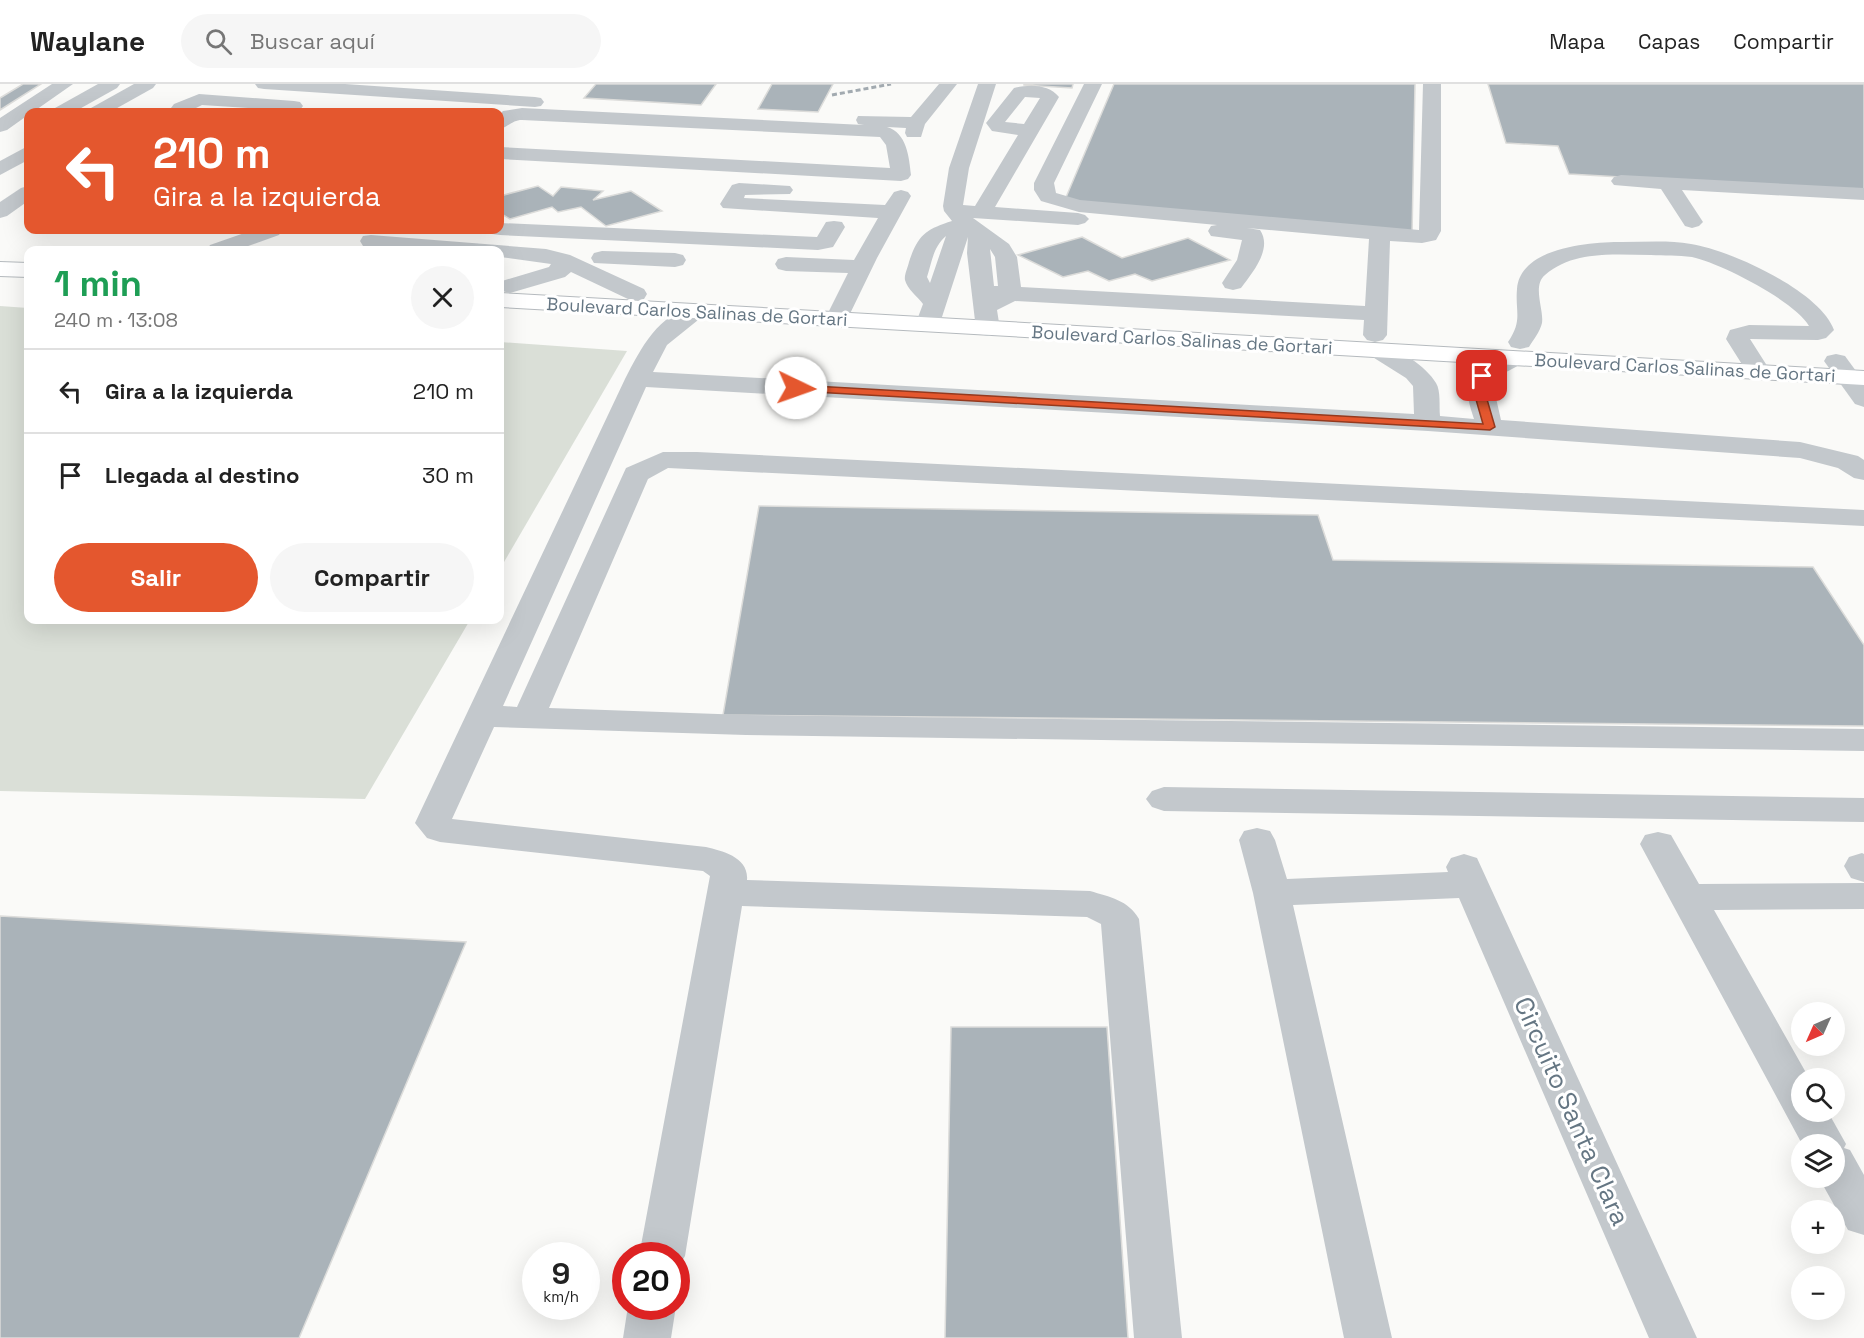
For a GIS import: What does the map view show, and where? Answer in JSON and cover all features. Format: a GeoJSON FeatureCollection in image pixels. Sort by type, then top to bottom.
{"type":"FeatureCollection","features":[{"type":"Feature","properties":{"kind":"main road"},"geometry":{"type":"LineString","coordinates":[[0,256],[24,257]]}},
{"type":"Feature","properties":{"kind":"main road"},"geometry":{"type":"LineString","coordinates":[[0,269],[24,270]]}},
{"type":"Feature","properties":{"kind":"main road","name":"Boulevard Carlos Salinas de Gortari"},"geometry":{"type":"LineString","coordinates":[[504,291],[636,294],[840,312]]}},
{"type":"Feature","properties":{"kind":"main road","name":"Boulevard Carlos Salinas de Gortari"},"geometry":{"type":"LineString","coordinates":[[504,291],[696,312],[840,312],[936,297],[986,310],[1377,334],[1516,351],[1853,370]]}},
{"type":"Feature","properties":{"kind":"street"},"geometry":{"type":"LineString","coordinates":[[27,108],[64,84]]}},
{"type":"Feature","properties":{"kind":"street"},"geometry":{"type":"LineString","coordinates":[[69,108],[111,84]]}},
{"type":"Feature","properties":{"kind":"street"},"geometry":{"type":"LineString","coordinates":[[105,108],[147,84]]}},
{"type":"Feature","properties":{"kind":"street"},"geometry":{"type":"LineString","coordinates":[[264,84],[452,98],[482,106],[915,128],[948,84]]}},
{"type":"Feature","properties":{"kind":"street"},"geometry":{"type":"LineString","coordinates":[[987,84],[959,168],[953,201],[980,240],[980,267],[986,310],[1010,294],[1377,334],[1425,384],[1428,423]]}},
{"type":"Feature","properties":{"kind":"street"},"geometry":{"type":"LineString","coordinates":[[1093,84],[1044,183],[1044,190],[1048,197],[1079,206],[1259,229]]}},
{"type":"Feature","properties":{"kind":"street"},"geometry":{"type":"LineString","coordinates":[[936,297],[917,282],[916,277],[929,239],[966,220],[1259,229],[1422,237],[1430,231],[1432,84]]}},
{"type":"Feature","properties":{"kind":"street"},"geometry":{"type":"LineString","coordinates":[[441,108],[452,98]]}},
{"type":"Feature","properties":{"kind":"street"},"geometry":{"type":"LineString","coordinates":[[180,108],[199,99],[316,107]]}},
{"type":"Feature","properties":{"kind":"street"},"geometry":{"type":"LineString","coordinates":[[0,126],[24,110]]}},
{"type":"Feature","properties":{"kind":"street"},"geometry":{"type":"LineString","coordinates":[[504,120],[510,115],[522,114],[889,134],[895,143],[895,202],[840,312]]}},
{"type":"Feature","properties":{"kind":"street"},"geometry":{"type":"LineString","coordinates":[[936,297],[966,220],[1031,131]]}},
{"type":"Feature","properties":{"kind":"street"},"geometry":{"type":"LineString","coordinates":[[0,169],[20,140]]}},
{"type":"Feature","properties":{"kind":"street"},"geometry":{"type":"LineString","coordinates":[[504,153],[895,202]]}},
{"type":"Feature","properties":{"kind":"street"},"geometry":{"type":"LineString","coordinates":[[1621,181],[1864,194]]}},
{"type":"Feature","properties":{"kind":"street"},"geometry":{"type":"LineString","coordinates":[[1667,183],[1692,222]]}},
{"type":"Feature","properties":{"kind":"street"},"geometry":{"type":"LineString","coordinates":[[744,188],[895,202],[730,204],[737,190],[744,188]]}},
{"type":"Feature","properties":{"kind":"street"},"geometry":{"type":"LineString","coordinates":[[504,229],[821,244],[825,242],[834,226],[895,202]]}},
{"type":"Feature","properties":{"kind":"street"},"geometry":{"type":"LineString","coordinates":[[966,220],[1000,246],[1006,257],[1010,294]]}},
{"type":"Feature","properties":{"kind":"street"},"geometry":{"type":"LineString","coordinates":[[1233,283],[1252,256],[1259,229]]}},
{"type":"Feature","properties":{"kind":"street"},"geometry":{"type":"LineString","coordinates":[[229,246],[260,234]]}},
{"type":"Feature","properties":{"kind":"street"},"geometry":{"type":"LineString","coordinates":[[1377,334],[1380,234]]}},
{"type":"Feature","properties":{"kind":"street"},"geometry":{"type":"LineString","coordinates":[[372,240],[443,246]]}},
{"type":"Feature","properties":{"kind":"street"},"geometry":{"type":"LineString","coordinates":[[1490,427],[1478,389],[1482,376],[1516,351],[1530,323],[1527,298],[1529,278],[1545,264],[1587,249],[1681,249],[1716,258],[1757,276],[1809,310],[1821,324],[1822,330],[1818,333],[1742,333],[1738,339],[1754,364]]}},
{"type":"Feature","properties":{"kind":"street"},"geometry":{"type":"LineString","coordinates":[[504,251],[562,260],[636,294]]}},
{"type":"Feature","properties":{"kind":"street"},"geometry":{"type":"LineString","coordinates":[[602,258],[692,261]]}},
{"type":"Feature","properties":{"kind":"street"},"geometry":{"type":"LineString","coordinates":[[504,291],[557,272],[562,269],[562,260]]}},
{"type":"Feature","properties":{"kind":"street"},"geometry":{"type":"LineString","coordinates":[[771,263],[862,267]]}},
{"type":"Feature","properties":{"kind":"street"},"geometry":{"type":"LineString","coordinates":[[936,297],[980,267]]}},
{"type":"Feature","properties":{"kind":"street"},"geometry":{"type":"LineString","coordinates":[[664,1242],[728,871],[716,862],[706,859],[444,832],[432,823],[637,379],[657,341],[696,312]]}},
{"type":"Feature","properties":{"kind":"street"},"geometry":{"type":"LineString","coordinates":[[1853,370],[1864,399]]}},
{"type":"Feature","properties":{"kind":"street"},"geometry":{"type":"LineString","coordinates":[[637,379],[1428,423],[1800,450],[1848,462],[1864,472]]}},
{"type":"Feature","properties":{"kind":"street"},"geometry":{"type":"LineString","coordinates":[[529,717],[636,474],[663,460],[709,460],[1864,518]]}},
{"type":"Feature","properties":{"kind":"street"},"geometry":{"type":"LineString","coordinates":[[482,716],[746,725],[1864,740]]}},
{"type":"Feature","properties":{"kind":"street"},"geometry":{"type":"LineString","coordinates":[[1164,799],[1864,810]]}},
{"type":"Feature","properties":{"kind":"street"},"geometry":{"type":"LineString","coordinates":[[1257,840],[1272,893],[1368,1338]]}},
{"type":"Feature","properties":{"kind":"street"},"geometry":{"type":"LineString","coordinates":[[1658,844],[1791,1084]]}},
{"type":"Feature","properties":{"kind":"street","name":"Circuito Santa Clara"},"geometry":{"type":"LineString","coordinates":[[1272,893],[1468,875],[1673,1338]]}},
{"type":"Feature","properties":{"kind":"street"},"geometry":{"type":"LineString","coordinates":[[1687,897],[1863,877]]}},
{"type":"Feature","properties":{"kind":"street"},"geometry":{"type":"LineString","coordinates":[[726,892],[1090,904],[1110,911],[1120,919],[1158,1338]]}},
{"type":"Feature","properties":{"kind":"street"},"geometry":{"type":"LineString","coordinates":[[1845,1182],[1864,1216]]}},
{"type":"Feature","properties":{"kind":"street"},"geometry":{"type":"LineString","coordinates":[[647,1338],[650,1320]]}},
{"type":"Feature","properties":{"kind":"shaded area"},"geometry":{"type":"Polygon","coordinates":[[[0,306],[24,308],[24,624],[468,624],[365,799],[0,791],[0,306]]]}},
{"type":"Feature","properties":{"kind":"shaded area"},"geometry":{"type":"Polygon","coordinates":[[[504,342],[627,351],[504,562],[504,342]]]}},
{"type":"Feature","properties":{"kind":"building"},"geometry":{"type":"Polygon","coordinates":[[[23,84],[41,84],[0,110],[0,98],[23,84]]]}},
{"type":"Feature","properties":{"kind":"building"},"geometry":{"type":"Polygon","coordinates":[[[596,84],[716,84],[701,105],[584,98],[596,84]]]}},
{"type":"Feature","properties":{"kind":"building"},"geometry":{"type":"Polygon","coordinates":[[[772,84],[833,84],[818,112],[758,109],[772,84]]]}},
{"type":"Feature","properties":{"kind":"building"},"geometry":{"type":"Polygon","coordinates":[[[1024,84],[1073,84],[1072,88],[1024,85],[1024,84]]]}},
{"type":"Feature","properties":{"kind":"building"},"geometry":{"type":"Polygon","coordinates":[[[1114,84],[1415,84],[1412,235],[1064,202],[1114,84]]]}},
{"type":"Feature","properties":{"kind":"building"},"geometry":{"type":"Polygon","coordinates":[[[1488,84],[1864,84],[1864,191],[1569,174],[1558,146],[1506,143],[1488,84]]]}},
{"type":"Feature","properties":{"kind":"building"},"geometry":{"type":"Polygon","coordinates":[[[538,186],[553,196],[561,187],[603,191],[593,200],[631,191],[662,211],[606,226],[581,207],[558,212],[552,207],[510,219],[504,215],[504,195],[538,186]]]}},
{"type":"Feature","properties":{"kind":"building"},"geometry":{"type":"Polygon","coordinates":[[[1082,237],[1122,258],[1188,238],[1230,260],[1152,281],[1135,274],[1109,281],[1088,271],[1063,277],[1018,255],[1082,237]]]}},
{"type":"Feature","properties":{"kind":"building"},"geometry":{"type":"Polygon","coordinates":[[[759,506],[1318,515],[1333,560],[1813,567],[1864,645],[1864,726],[723,715],[759,506]]]}},
{"type":"Feature","properties":{"kind":"building"},"geometry":{"type":"Polygon","coordinates":[[[0,916],[466,942],[299,1338],[0,1338],[0,916]]]}},
{"type":"Feature","properties":{"kind":"building"},"geometry":{"type":"Polygon","coordinates":[[[951,1027],[1107,1027],[1128,1338],[945,1338],[951,1027]]]}},
{"type":"Feature","properties":{"kind":"railway"},"geometry":{"type":"LineString","coordinates":[[832,95],[891,84]]}},
{"type":"Feature","properties":{"kind":"route"},"geometry":{"type":"LineString","coordinates":[[796,388],[1490,427],[1478,389],[1482,376]]}}]}
